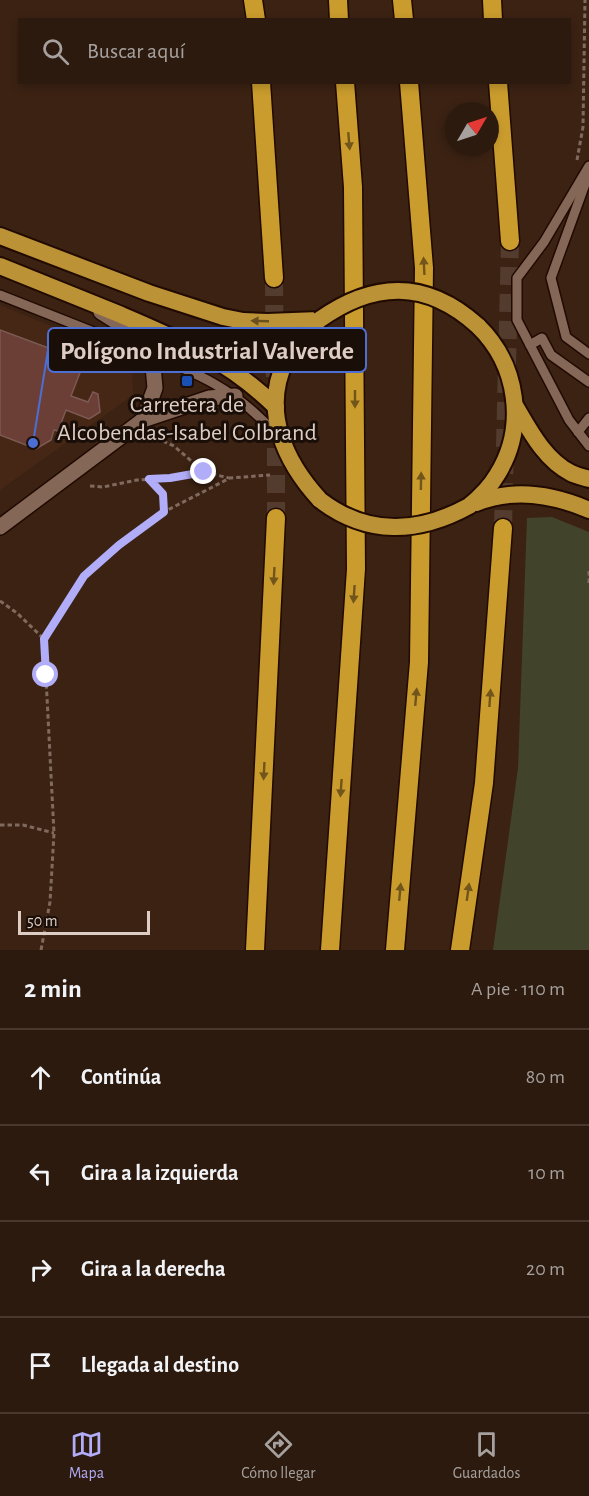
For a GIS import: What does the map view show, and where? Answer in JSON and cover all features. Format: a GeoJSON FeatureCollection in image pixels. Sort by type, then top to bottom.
{"type":"FeatureCollection","features":[{"type":"Feature","properties":{"kind":"highway"},"geometry":{"type":"LineString","coordinates":[[253,0],[256,18]]}},
{"type":"Feature","properties":{"kind":"highway"},"geometry":{"type":"LineString","coordinates":[[338,0],[339,18]]}},
{"type":"Feature","properties":{"kind":"highway"},"geometry":{"type":"LineString","coordinates":[[402,0],[404,18]]}},
{"type":"Feature","properties":{"kind":"highway"},"geometry":{"type":"LineString","coordinates":[[492,0],[493,18]]}},
{"type":"Feature","properties":{"kind":"highway"},"geometry":{"type":"LineString","coordinates":[[261,84],[274,278]]}},
{"type":"Feature","properties":{"kind":"highway"},"geometry":{"type":"LineString","coordinates":[[330,950],[356,568],[353,188],[345,84]]}},
{"type":"Feature","properties":{"kind":"highway"},"geometry":{"type":"LineString","coordinates":[[395,950],[419,662],[424,268],[409,84]]}},
{"type":"Feature","properties":{"kind":"highway"},"geometry":{"type":"LineString","coordinates":[[498,84],[510,241]]}},
{"type":"Feature","properties":{"kind":"highway"},"geometry":{"type":"LineString","coordinates":[[0,236],[149,293],[223,317],[267,322],[319,320]]}},
{"type":"Feature","properties":{"kind":"highway"},"geometry":{"type":"LineString","coordinates":[[0,266],[197,348],[255,386],[276,407]]}},
{"type":"Feature","properties":{"kind":"highway"},"geometry":{"type":"LineString","coordinates":[[469,506],[496,477],[505,461],[514,436],[516,407],[511,382],[502,358],[486,334],[466,315],[440,300],[413,291],[387,290],[362,295],[319,320],[298,341],[286,360],[279,382],[276,407],[281,441],[290,461],[303,481],[320,500],[337,512],[373,525],[400,527],[428,524],[451,516],[490,497],[512,493],[553,498],[589,510]]}},
{"type":"Feature","properties":{"kind":"highway"},"geometry":{"type":"LineString","coordinates":[[516,407],[541,446],[555,462],[571,473],[588,476]]}},
{"type":"Feature","properties":{"kind":"highway"},"geometry":{"type":"LineString","coordinates":[[254,950],[257,929],[276,518]]}},
{"type":"Feature","properties":{"kind":"highway"},"geometry":{"type":"LineString","coordinates":[[460,950],[484,783],[503,528]]}},
{"type":"Feature","properties":{"kind":"street"},"geometry":{"type":"LineString","coordinates":[[61,290],[131,331],[144,342],[152,356],[155,388],[143,420]]}},
{"type":"Feature","properties":{"kind":"street"},"geometry":{"type":"LineString","coordinates":[[0,526],[143,420],[209,398],[235,396]]}},
{"type":"Feature","properties":{"kind":"lane"},"geometry":{"type":"LineString","coordinates":[[589,166],[544,242],[517,278],[517,320],[569,420],[589,446]]}},
{"type":"Feature","properties":{"kind":"lane"},"geometry":{"type":"LineString","coordinates":[[589,173],[551,278],[566,338],[589,354]]}},
{"type":"Feature","properties":{"kind":"lane"},"geometry":{"type":"LineString","coordinates":[[0,295],[192,372],[235,396],[252,409],[281,441]]}},
{"type":"Feature","properties":{"kind":"lane"},"geometry":{"type":"LineString","coordinates":[[530,345],[542,338],[551,355],[589,382]]}},
{"type":"Feature","properties":{"kind":"lane"},"geometry":{"type":"LineString","coordinates":[[579,432],[589,418]]}},
{"type":"Feature","properties":{"kind":"path"},"geometry":{"type":"LineString","coordinates":[[577,161],[583,127],[585,0]]}},
{"type":"Feature","properties":{"kind":"path"},"geometry":{"type":"LineString","coordinates":[[156,438],[174,446],[204,472]]}},
{"type":"Feature","properties":{"kind":"path"},"geometry":{"type":"LineString","coordinates":[[90,486],[103,487],[204,472],[230,478],[270,475]]}},
{"type":"Feature","properties":{"kind":"path"},"geometry":{"type":"LineString","coordinates":[[41,950],[50,902],[54,833],[44,639],[84,576],[119,545],[164,512],[230,478]]}},
{"type":"Feature","properties":{"kind":"path"},"geometry":{"type":"LineString","coordinates":[[149,479],[163,494],[164,512]]}},
{"type":"Feature","properties":{"kind":"path"},"geometry":{"type":"LineString","coordinates":[[589,571],[589,586]]}},
{"type":"Feature","properties":{"kind":"path"},"geometry":{"type":"LineString","coordinates":[[0,601],[17,613],[44,639]]}},
{"type":"Feature","properties":{"kind":"path"},"geometry":{"type":"LineString","coordinates":[[0,825],[23,825],[54,833]]}},
{"type":"Feature","properties":{"kind":"shaded area"},"geometry":{"type":"Polygon","coordinates":[[[0,305],[132,359],[133,395],[0,490],[0,305]]]}},
{"type":"Feature","properties":{"kind":"green space"},"geometry":{"type":"Polygon","coordinates":[[[552,517],[589,532],[589,950],[493,950],[518,768],[527,518],[552,517]]]}},
{"type":"Feature","properties":{"kind":"building"},"geometry":{"type":"Polygon","coordinates":[[[0,330],[54,350],[53,354],[83,365],[71,396],[88,402],[93,392],[98,394],[100,412],[89,419],[66,410],[58,431],[54,430],[51,440],[36,449],[0,435],[0,330]]]}},
{"type":"Feature","properties":{"kind":"tunnel"},"geometry":{"type":"LineString","coordinates":[[503,528],[510,241]]}},
{"type":"Feature","properties":{"kind":"tunnel"},"geometry":{"type":"LineString","coordinates":[[274,278],[275,390]]}},
{"type":"Feature","properties":{"kind":"tunnel"},"geometry":{"type":"LineString","coordinates":[[276,421],[276,518]]}},
{"type":"Feature","properties":{"kind":"place","name":"Carretera de Alcobendas-Isabel Colbrand"},"geometry":{"type":"Point","coordinates":[187,381]}},
{"type":"Feature","properties":{"kind":"place","name":"Polígono Industrial Valverde"},"geometry":{"type":"Point","coordinates":[33,443]}},
{"type":"Feature","properties":{"kind":"route"},"geometry":{"type":"LineString","coordinates":[[46,675],[44,639],[84,576],[119,545],[164,512],[163,494],[149,479],[204,472]]}}]}
